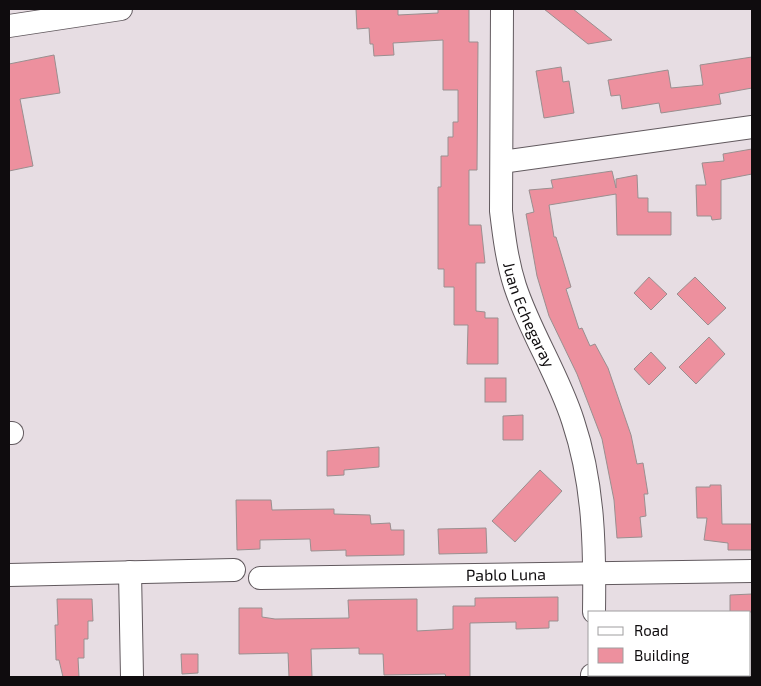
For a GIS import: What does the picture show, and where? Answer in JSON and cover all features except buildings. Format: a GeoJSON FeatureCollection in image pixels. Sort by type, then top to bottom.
{"type":"FeatureCollection","features":[{"type":"Feature","properties":{"kind":"street"},"geometry":{"type":"LineString","coordinates":[[16,20],[121,9]]}},
{"type":"Feature","properties":{"kind":"street","name":"Juan Echegaray"},"geometry":{"type":"LineString","coordinates":[[502,9],[501,211],[510,268],[531,327],[563,395],[580,444],[591,499],[594,611]]}},
{"type":"Feature","properties":{"kind":"street"},"geometry":{"type":"LineString","coordinates":[[502,162],[752,127]]}},
{"type":"Feature","properties":{"kind":"street"},"geometry":{"type":"LineString","coordinates":[[9,574],[234,570]]}},
{"type":"Feature","properties":{"kind":"street","name":"Pablo Luna"},"geometry":{"type":"LineString","coordinates":[[260,578],[752,571]]}},
{"type":"Feature","properties":{"kind":"street"},"geometry":{"type":"LineString","coordinates":[[130,572],[132,677]]}}]}
